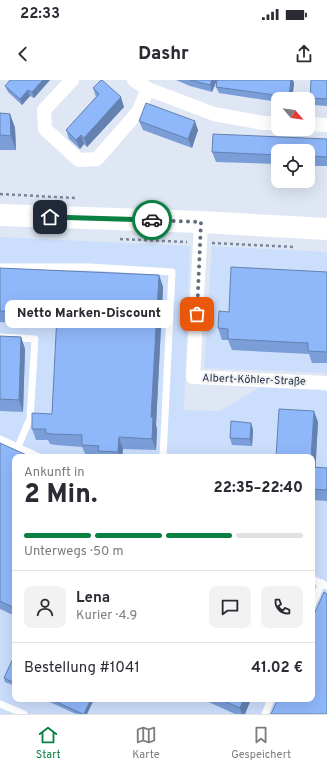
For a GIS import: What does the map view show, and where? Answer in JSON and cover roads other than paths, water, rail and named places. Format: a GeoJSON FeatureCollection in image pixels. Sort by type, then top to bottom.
{"type":"FeatureCollection","features":[{"type":"Feature","properties":{"kind":"main road"},"geometry":{"type":"LineString","coordinates":[[0,215],[201,232],[327,229]]}},
{"type":"Feature","properties":{"kind":"street"},"geometry":{"type":"LineString","coordinates":[[72,80],[44,110],[45,129],[79,160],[97,159],[138,112],[148,89]]}},
{"type":"Feature","properties":{"kind":"street"},"geometry":{"type":"LineString","coordinates":[[134,80],[148,89],[214,114],[263,123],[271,123]]}},
{"type":"Feature","properties":{"kind":"street"},"geometry":{"type":"LineString","coordinates":[[315,124],[327,125]]}},
{"type":"Feature","properties":{"kind":"street","name":"Albert-Köhler-Straße"},"geometry":{"type":"LineString","coordinates":[[201,232],[193,377],[327,383]]}},
{"type":"Feature","properties":{"kind":"lane"},"geometry":{"type":"LineString","coordinates":[[0,267],[90,266],[172,272],[163,454]]}},
{"type":"Feature","properties":{"kind":"lane"},"geometry":{"type":"LineString","coordinates":[[0,337],[35,339],[30,418],[18,447]]}},
{"type":"Feature","properties":{"kind":"lane"},"geometry":{"type":"LineString","coordinates":[[0,439],[33,454]]}},
{"type":"Feature","properties":{"kind":"lane"},"geometry":{"type":"LineString","coordinates":[[315,580],[324,585],[315,600]]}},
{"type":"Feature","properties":{"kind":"lane"},"geometry":{"type":"LineString","coordinates":[[265,714],[270,702]]}},
{"type":"Feature","properties":{"kind":"lane"},"geometry":{"type":"LineString","coordinates":[[0,704],[24,714]]}},
{"type":"Feature","properties":{"kind":"place","name":"Netto Marken-Discount"},"geometry":{"type":"Point","coordinates":[197,314]}}]}
